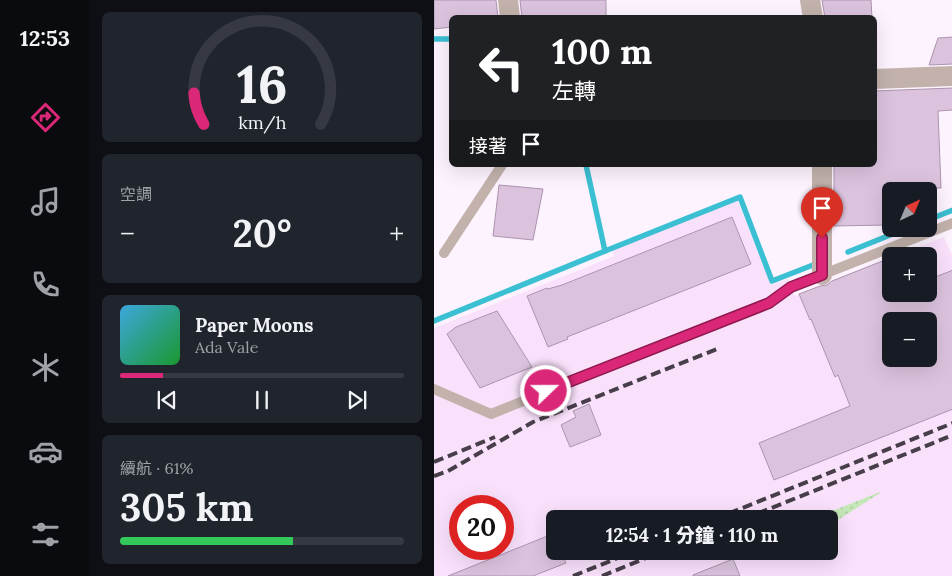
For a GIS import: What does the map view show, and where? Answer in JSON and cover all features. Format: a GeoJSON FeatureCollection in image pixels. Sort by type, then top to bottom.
{"type":"FeatureCollection","features":[{"type":"Feature","properties":{"kind":"street"},"geometry":{"type":"LineString","coordinates":[[508,0],[510,15]]}},
{"type":"Feature","properties":{"kind":"street"},"geometry":{"type":"LineString","coordinates":[[810,0],[812,15]]}},
{"type":"Feature","properties":{"kind":"street"},"geometry":{"type":"LineString","coordinates":[[877,80],[952,76]]}},
{"type":"Feature","properties":{"kind":"street"},"geometry":{"type":"LineString","coordinates":[[822,167],[822,275]]}},
{"type":"Feature","properties":{"kind":"lane"},"geometry":{"type":"LineString","coordinates":[[444,254],[501,167]]}},
{"type":"Feature","properties":{"kind":"lane"},"geometry":{"type":"LineString","coordinates":[[434,389],[491,414],[769,303],[791,287],[952,223]]}},
{"type":"Feature","properties":{"kind":"shaded area"},"geometry":{"type":"Polygon","coordinates":[[[737,199],[771,285],[788,279],[795,296],[882,261],[882,302],[937,302],[937,247],[918,247],[944,237],[953,257],[952,576],[434,576],[434,328],[614,256],[612,249],[737,199]]]}},
{"type":"Feature","properties":{"kind":"green space"},"geometry":{"type":"Polygon","coordinates":[[[880,492],[838,520],[838,510],[835,510],[880,492]]]}},
{"type":"Feature","properties":{"kind":"building"},"geometry":{"type":"Polygon","coordinates":[[[434,0],[496,0],[498,15],[449,15],[449,27],[434,29],[434,0]]]}},
{"type":"Feature","properties":{"kind":"building"},"geometry":{"type":"Polygon","coordinates":[[[520,0],[606,0],[606,15],[522,15],[520,0]]]}},
{"type":"Feature","properties":{"kind":"building"},"geometry":{"type":"Polygon","coordinates":[[[822,0],[871,0],[872,15],[824,15],[822,0]]]}},
{"type":"Feature","properties":{"kind":"building"},"geometry":{"type":"Polygon","coordinates":[[[953,37],[953,64],[929,65],[938,38],[953,37]]]}},
{"type":"Feature","properties":{"kind":"building"},"geometry":{"type":"Polygon","coordinates":[[[953,88],[953,110],[938,111],[941,188],[937,188],[937,182],[882,182],[882,225],[834,226],[834,167],[877,167],[877,91],[953,88]]]}},
{"type":"Feature","properties":{"kind":"building"},"geometry":{"type":"Polygon","coordinates":[[[499,185],[543,189],[533,240],[493,236],[499,185]]]}},
{"type":"Feature","properties":{"kind":"building"},"geometry":{"type":"Polygon","coordinates":[[[732,217],[751,264],[567,337],[568,339],[548,347],[527,296],[547,288],[562,285],[732,217]]]}},
{"type":"Feature","properties":{"kind":"building"},"geometry":{"type":"Polygon","coordinates":[[[882,261],[882,302],[937,302],[937,276],[953,270],[953,409],[774,480],[759,443],[850,406],[838,375],[835,377],[799,294],[827,285],[832,281],[882,261]]]}},
{"type":"Feature","properties":{"kind":"building"},"geometry":{"type":"Polygon","coordinates":[[[497,311],[532,367],[480,388],[447,334],[456,327],[497,311]]]}},
{"type":"Feature","properties":{"kind":"building"},"geometry":{"type":"Polygon","coordinates":[[[589,404],[601,435],[570,447],[561,425],[576,417],[573,411],[589,404]]]}},
{"type":"Feature","properties":{"kind":"building"},"geometry":{"type":"Polygon","coordinates":[[[546,537],[546,560],[565,560],[566,563],[533,576],[448,576],[488,560],[514,560],[514,549],[546,537]]]}},
{"type":"Feature","properties":{"kind":"building"},"geometry":{"type":"Polygon","coordinates":[[[733,560],[740,576],[693,576],[733,560]]]}},
{"type":"Feature","properties":{"kind":"waterway"},"geometry":{"type":"LineString","coordinates":[[434,39],[449,39]]}},
{"type":"Feature","properties":{"kind":"waterway"},"geometry":{"type":"LineString","coordinates":[[586,167],[605,251],[740,197],[772,281],[813,265]]}},
{"type":"Feature","properties":{"kind":"waterway"},"geometry":{"type":"LineString","coordinates":[[937,216],[953,210]]}},
{"type":"Feature","properties":{"kind":"waterway"},"geometry":{"type":"LineString","coordinates":[[848,252],[883,238]]}},
{"type":"Feature","properties":{"kind":"waterway"},"geometry":{"type":"LineString","coordinates":[[434,321],[605,251]]}},
{"type":"Feature","properties":{"kind":"railway"},"geometry":{"type":"LineString","coordinates":[[434,476],[448,471],[533,422],[717,349]]}},
{"type":"Feature","properties":{"kind":"railway"},"geometry":{"type":"LineString","coordinates":[[737,510],[953,423]]}},
{"type":"Feature","properties":{"kind":"railway"},"geometry":{"type":"LineString","coordinates":[[766,510],[953,435]]}},
{"type":"Feature","properties":{"kind":"railway"},"geometry":{"type":"LineString","coordinates":[[434,462],[495,437]]}},
{"type":"Feature","properties":{"kind":"railway"},"geometry":{"type":"LineString","coordinates":[[573,576],[613,560]]}},
{"type":"Feature","properties":{"kind":"railway"},"geometry":{"type":"LineString","coordinates":[[602,576],[641,560]]}},
{"type":"Feature","properties":{"kind":"route"},"geometry":{"type":"LineString","coordinates":[[546,391],[769,303],[791,287],[822,275],[822,238]]}}]}
